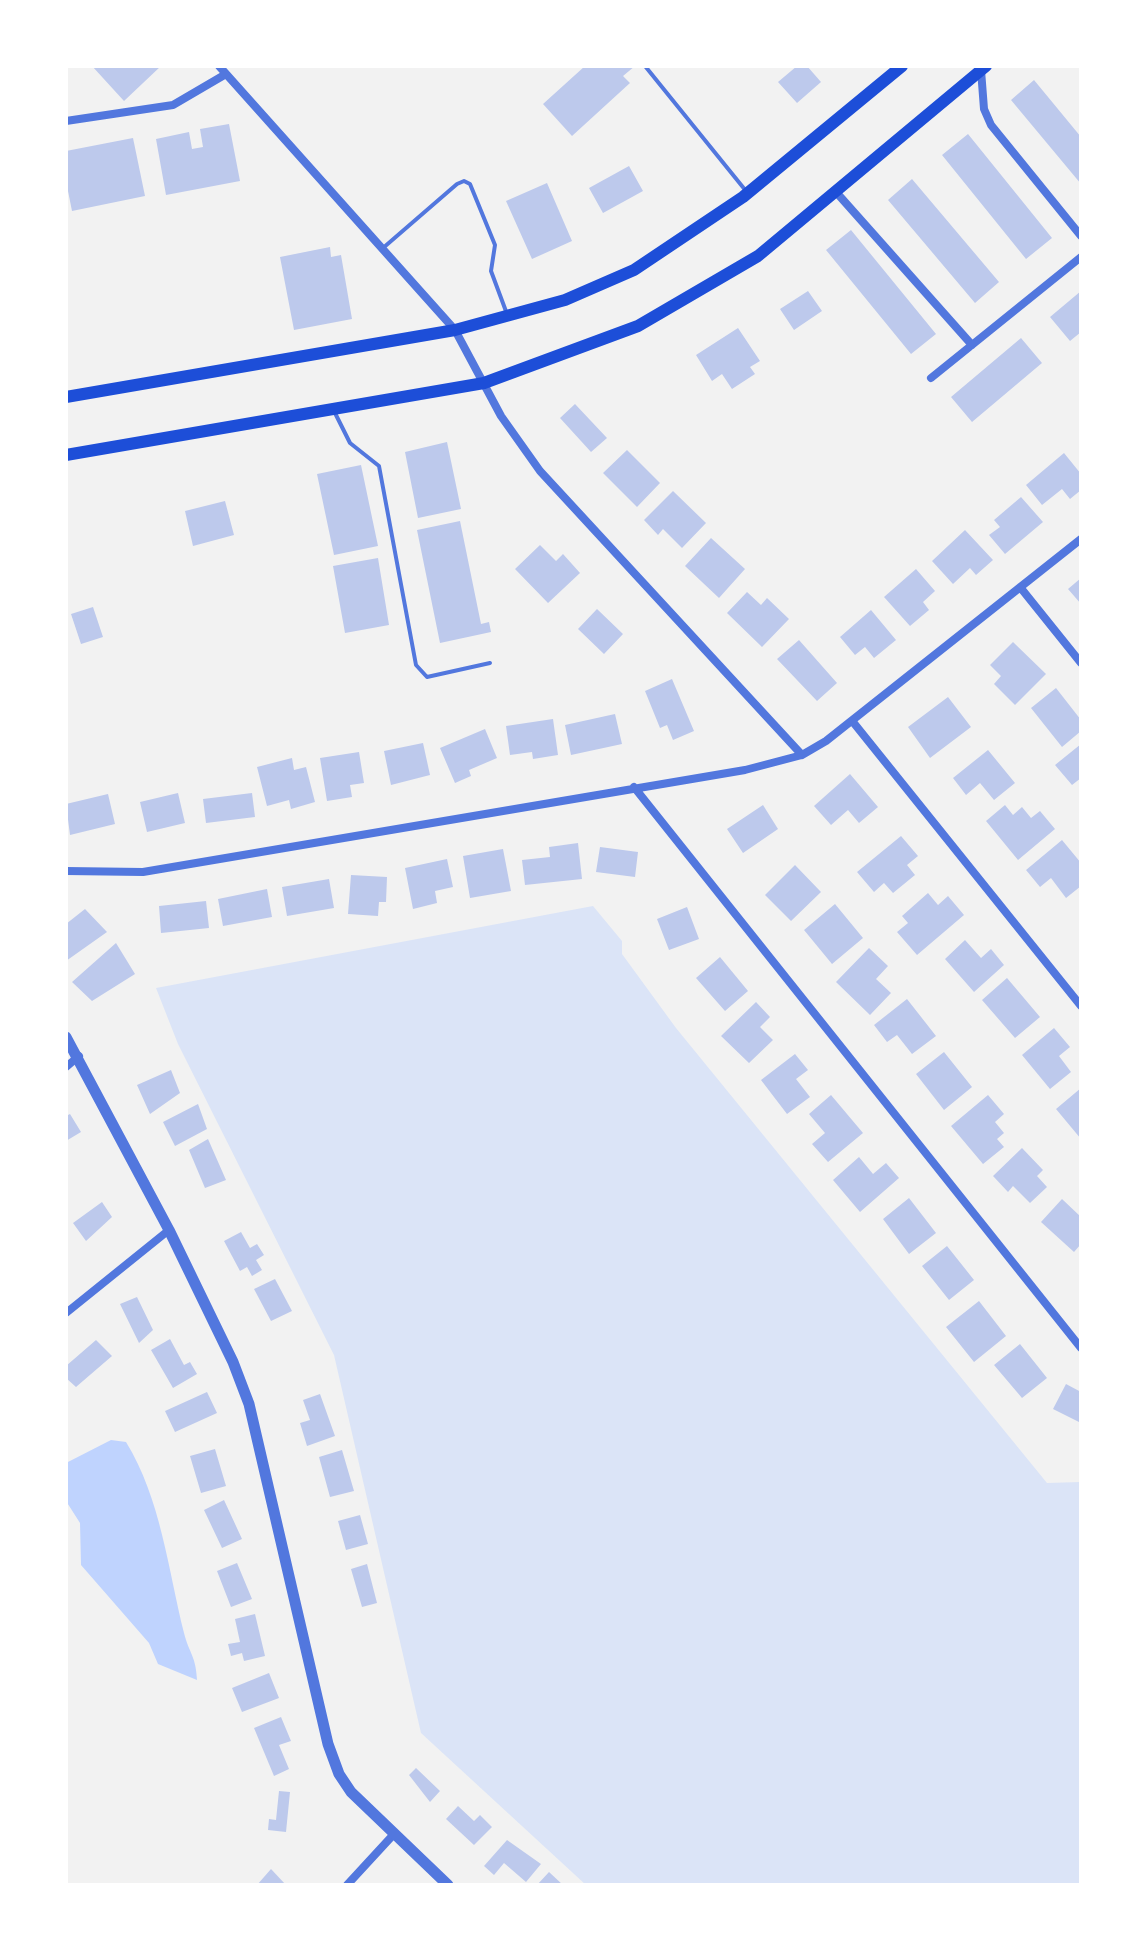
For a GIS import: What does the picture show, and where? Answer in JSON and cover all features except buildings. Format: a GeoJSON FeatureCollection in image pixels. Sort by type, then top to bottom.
{"type":"FeatureCollection","features":[{"type":"Feature","properties":{"kind":"main road"},"geometry":{"type":"LineString","coordinates":[[66,397],[455,330],[565,300],[634,270],[748,193],[902,66]]}},
{"type":"Feature","properties":{"kind":"main road"},"geometry":{"type":"LineString","coordinates":[[66,455],[484,383],[638,326],[758,256],[984,68]]}},
{"type":"Feature","properties":{"kind":"street"},"geometry":{"type":"LineString","coordinates":[[219,66],[455,330],[501,416],[540,471],[802,755]]}},
{"type":"Feature","properties":{"kind":"street"},"geometry":{"type":"LineString","coordinates":[[984,68],[984,109],[991,125],[1081,236]]}},
{"type":"Feature","properties":{"kind":"street"},"geometry":{"type":"LineString","coordinates":[[66,121],[173,105],[226,74]]}},
{"type":"Feature","properties":{"kind":"street"},"geometry":{"type":"LineString","coordinates":[[836,192],[972,345]]}},
{"type":"Feature","properties":{"kind":"street"},"geometry":{"type":"LineString","coordinates":[[931,378],[1081,257]]}},
{"type":"Feature","properties":{"kind":"street"},"geometry":{"type":"LineString","coordinates":[[66,871],[143,872],[745,770],[802,755],[853,722],[1081,539]]}},
{"type":"Feature","properties":{"kind":"street"},"geometry":{"type":"LineString","coordinates":[[1020,587],[1081,663]]}},
{"type":"Feature","properties":{"kind":"street"},"geometry":{"type":"LineString","coordinates":[[853,722],[1081,1006]]}},
{"type":"Feature","properties":{"kind":"street"},"geometry":{"type":"LineString","coordinates":[[634,787],[1081,1348]]}},
{"type":"Feature","properties":{"kind":"street"},"geometry":{"type":"LineString","coordinates":[[66,1037],[79,1056],[169,1230],[233,1362],[249,1404],[328,1744],[351,1792],[448,1885]]}},
{"type":"Feature","properties":{"kind":"street"},"geometry":{"type":"LineString","coordinates":[[66,1067],[79,1056]]}},
{"type":"Feature","properties":{"kind":"street"},"geometry":{"type":"LineString","coordinates":[[66,1313],[169,1230]]}},
{"type":"Feature","properties":{"kind":"street"},"geometry":{"type":"LineString","coordinates":[[347,1885],[394,1834]]}},
{"type":"Feature","properties":{"kind":"lane"},"geometry":{"type":"LineString","coordinates":[[645,66],[748,193]]}},
{"type":"Feature","properties":{"kind":"lane"},"geometry":{"type":"LineString","coordinates":[[382,248],[457,184],[464,181],[470,184],[495,245],[491,271],[508,316]]}},
{"type":"Feature","properties":{"kind":"lane"},"geometry":{"type":"LineString","coordinates":[[335,410],[340,428],[350,443],[379,466],[416,665],[427,677],[490,663]]}},
{"type":"Feature","properties":{"kind":"shaded area"},"geometry":{"type":"Polygon","coordinates":[[[593,906],[622,941],[622,954],[676,1028],[1047,1483],[1081,1482],[1081,1885],[586,1885],[421,1733],[334,1355],[178,1044],[156,988],[593,906]]]}},
{"type":"Feature","properties":{"kind":"water"},"geometry":{"type":"Polygon","coordinates":[[[111,1440],[126,1442],[148,1487],[197,1680],[158,1664],[149,1643],[81,1565],[80,1523],[66,1501],[66,1463],[111,1440]]]}}]}
